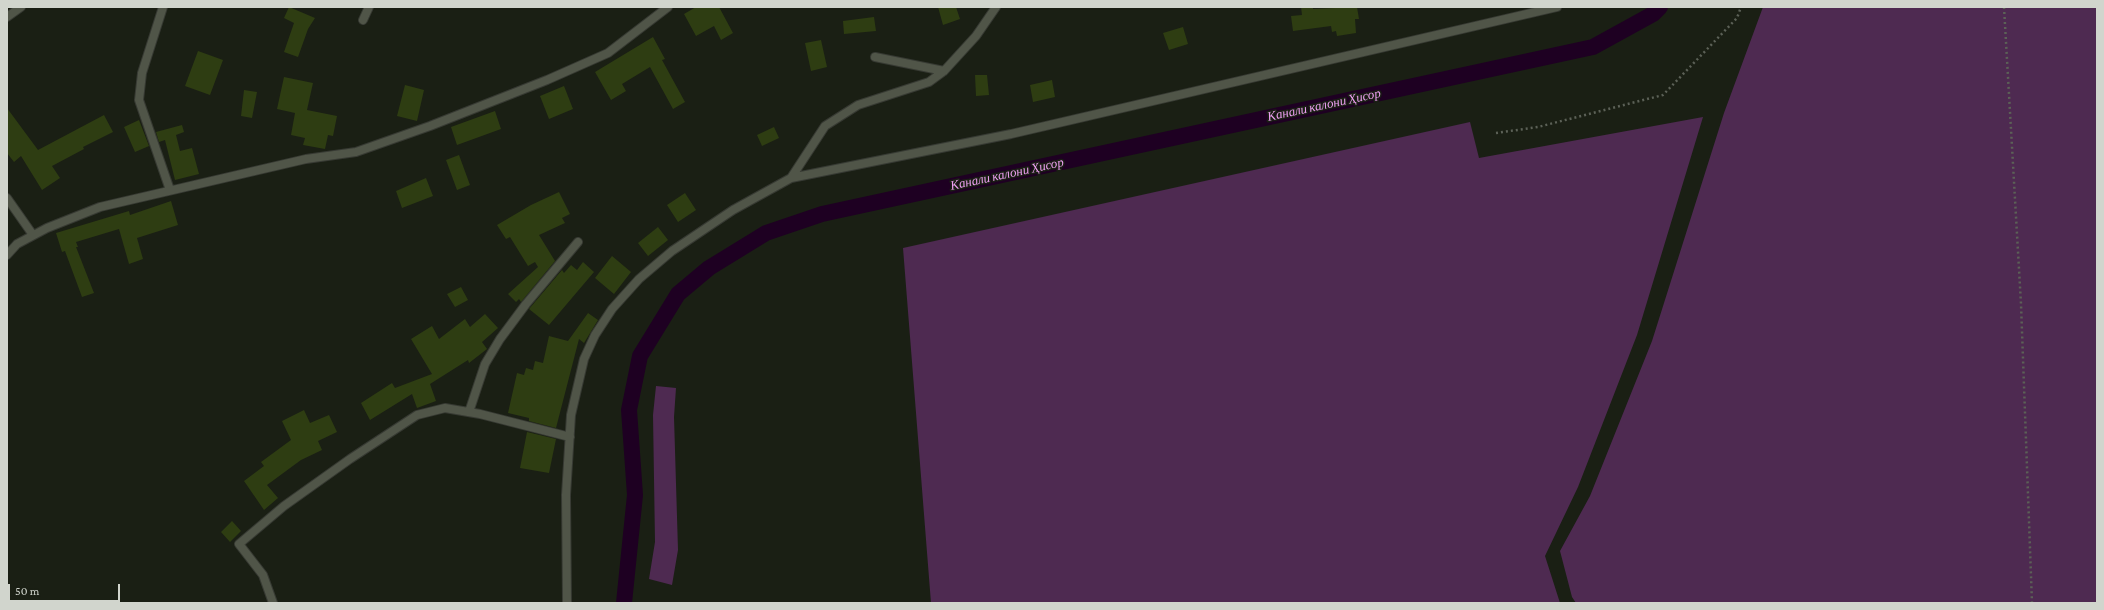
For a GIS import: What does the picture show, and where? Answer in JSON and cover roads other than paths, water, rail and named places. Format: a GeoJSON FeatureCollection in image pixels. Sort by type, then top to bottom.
{"type":"FeatureCollection","features":[{"type":"Feature","properties":{"kind":"lane"},"geometry":{"type":"LineString","coordinates":[[7,17],[21,7]]}},
{"type":"Feature","properties":{"kind":"lane"},"geometry":{"type":"LineString","coordinates":[[163,7],[142,73],[139,100],[170,190]]}},
{"type":"Feature","properties":{"kind":"lane"},"geometry":{"type":"LineString","coordinates":[[363,20],[369,7]]}},
{"type":"Feature","properties":{"kind":"lane"},"geometry":{"type":"LineString","coordinates":[[7,255],[17,244],[33,235],[100,207],[306,159],[356,152],[430,126],[547,80],[608,53],[668,7]]}},
{"type":"Feature","properties":{"kind":"lane"},"geometry":{"type":"LineString","coordinates":[[791,178],[825,126],[858,105],[929,82],[944,71],[976,36],[996,7]]}},
{"type":"Feature","properties":{"kind":"lane"},"geometry":{"type":"LineString","coordinates":[[567,603],[566,496],[571,415],[584,359],[595,335],[612,309],[639,279],[672,251],[733,210],[791,178],[1011,134],[1557,7]]}},
{"type":"Feature","properties":{"kind":"lane"},"geometry":{"type":"LineString","coordinates":[[875,57],[944,71]]}},
{"type":"Feature","properties":{"kind":"lane"},"geometry":{"type":"LineString","coordinates":[[7,198],[33,235]]}},
{"type":"Feature","properties":{"kind":"lane"},"geometry":{"type":"LineString","coordinates":[[469,412],[485,364],[500,339],[526,304],[578,242]]}},
{"type":"Feature","properties":{"kind":"lane"},"geometry":{"type":"LineString","coordinates":[[273,603],[263,575],[239,544],[296,497],[417,415],[445,408],[469,412],[570,437]]}},
{"type":"Feature","properties":{"kind":"waterway","name":"Канали калони Ҳисор"},"geometry":{"type":"LineString","coordinates":[[624,603],[635,495],[629,410],[640,356],[678,294],[709,268],[766,233],[822,214],[1593,47],[1653,14],[1660,7]]}}]}
